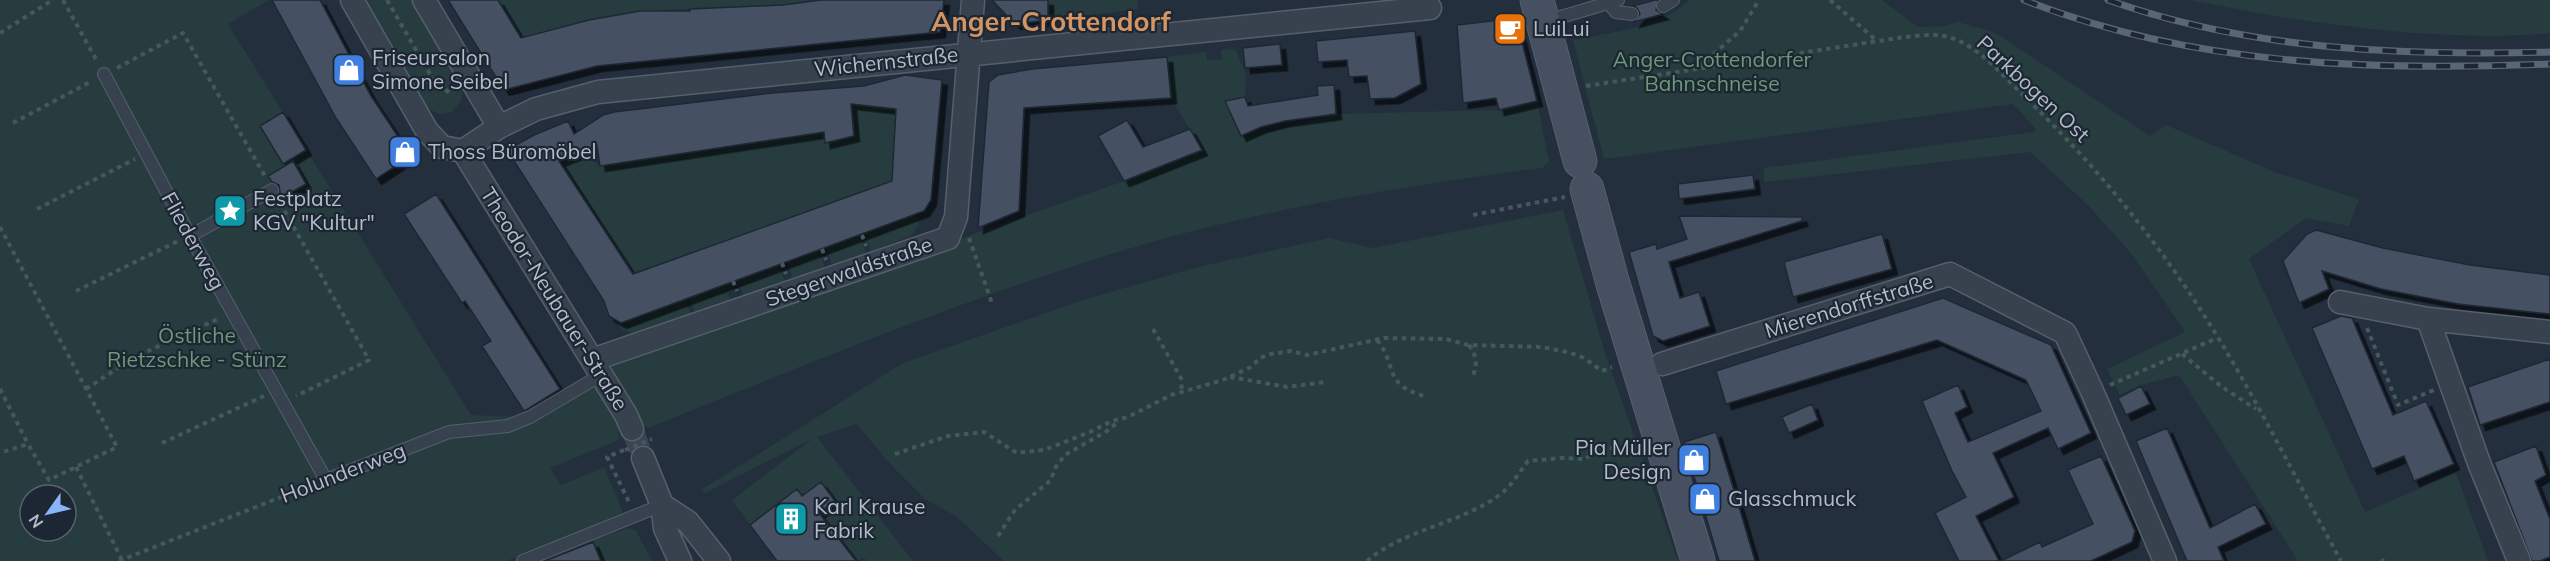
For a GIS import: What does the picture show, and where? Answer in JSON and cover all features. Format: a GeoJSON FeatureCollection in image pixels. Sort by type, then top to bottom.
{"type":"FeatureCollection","features":[{"type":"Feature","properties":{"kind":"street"},"geometry":{"type":"LineString","coordinates":[[352,0],[427,131],[442,147],[463,151]]}},
{"type":"Feature","properties":{"kind":"street"},"geometry":{"type":"LineString","coordinates":[[424,0],[499,127]]}},
{"type":"Feature","properties":{"kind":"street","name":"Stegerwaldstraße"},"geometry":{"type":"LineString","coordinates":[[596,367],[948,238],[956,217],[973,0]]}},
{"type":"Feature","properties":{"kind":"street","name":"Wichernstraße"},"geometry":{"type":"LineString","coordinates":[[463,151],[499,127],[536,109],[598,92],[1430,8]]}},
{"type":"Feature","properties":{"kind":"street"},"geometry":{"type":"LineString","coordinates":[[1540,11],[1562,91],[1578,182],[1650,361],[1698,561]]}},
{"type":"Feature","properties":{"kind":"street","name":"Theodor-Neubauer-Straße"},"geometry":{"type":"LineString","coordinates":[[463,151],[596,367],[638,444],[662,505],[665,528],[680,561]]}},
{"type":"Feature","properties":{"kind":"street","name":"Mierendorffstraße"},"geometry":{"type":"LineString","coordinates":[[1650,361],[1950,274],[2065,333],[2092,391],[2157,558]]}},
{"type":"Feature","properties":{"kind":"street"},"geometry":{"type":"LineString","coordinates":[[2349,304],[2428,319],[2550,332]]}},
{"type":"Feature","properties":{"kind":"street"},"geometry":{"type":"LineString","coordinates":[[2428,319],[2482,471],[2519,561]]}},
{"type":"Feature","properties":{"kind":"street"},"geometry":{"type":"LineString","coordinates":[[662,505],[688,522],[718,561]]}},
{"type":"Feature","properties":{"kind":"lane"},"geometry":{"type":"LineString","coordinates":[[1540,11],[1610,1],[1616,12],[1632,14]]}},
{"type":"Feature","properties":{"kind":"lane","name":"Fliederweg"},"geometry":{"type":"LineString","coordinates":[[104,74],[190,236],[326,480]]}},
{"type":"Feature","properties":{"kind":"lane"},"geometry":{"type":"LineString","coordinates":[[190,236],[272,190]]}},
{"type":"Feature","properties":{"kind":"lane","name":"Holunderweg"},"geometry":{"type":"LineString","coordinates":[[326,480],[449,432],[508,426],[530,417],[567,394],[596,367]]}},
{"type":"Feature","properties":{"kind":"lane"},"geometry":{"type":"LineString","coordinates":[[523,561],[662,505]]}},
{"type":"Feature","properties":{"kind":"path"},"geometry":{"type":"LineString","coordinates":[[0,33],[51,0]]}},
{"type":"Feature","properties":{"kind":"path"},"geometry":{"type":"LineString","coordinates":[[13,123],[104,74],[63,0]]}},
{"type":"Feature","properties":{"kind":"path"},"geometry":{"type":"LineString","coordinates":[[387,0],[434,81],[450,93]]}},
{"type":"Feature","properties":{"kind":"path"},"geometry":{"type":"LineString","coordinates":[[1698,67],[1740,31],[1759,0]]}},
{"type":"Feature","properties":{"kind":"path"},"geometry":{"type":"LineString","coordinates":[[1830,0],[1877,41]]}},
{"type":"Feature","properties":{"kind":"path","name":"Parkbogen Ost"},"geometry":{"type":"LineString","coordinates":[[1562,91],[1698,67],[1877,41],[1919,36],[1947,36],[1977,53],[2061,132],[2096,171],[2184,285],[2217,338]]}},
{"type":"Feature","properties":{"kind":"path"},"geometry":{"type":"LineString","coordinates":[[37,209],[146,153]]}},
{"type":"Feature","properties":{"kind":"path"},"geometry":{"type":"LineString","coordinates":[[1473,215],[1578,182]]}},
{"type":"Feature","properties":{"kind":"path"},"geometry":{"type":"LineString","coordinates":[[0,227],[117,447],[49,480],[0,389]]}},
{"type":"Feature","properties":{"kind":"path"},"geometry":{"type":"LineString","coordinates":[[76,291],[190,236]]}},
{"type":"Feature","properties":{"kind":"path"},"geometry":{"type":"LineString","coordinates":[[972,246],[993,306]]}},
{"type":"Feature","properties":{"kind":"path"},"geometry":{"type":"LineString","coordinates":[[2349,304],[2398,405],[2450,382]]}},
{"type":"Feature","properties":{"kind":"path"},"geometry":{"type":"LineString","coordinates":[[86,389],[135,357],[232,312]]}},
{"type":"Feature","properties":{"kind":"path"},"geometry":{"type":"LineString","coordinates":[[1154,329],[1182,380],[1181,392]]}},
{"type":"Feature","properties":{"kind":"path"},"geometry":{"type":"LineString","coordinates":[[2115,383],[2217,338],[2342,561]]}},
{"type":"Feature","properties":{"kind":"path"},"geometry":{"type":"LineString","coordinates":[[895,454],[948,436],[984,432],[1017,453],[1044,450],[1122,419],[1181,392],[1229,377],[1271,354],[1291,351],[1307,355],[1377,340],[1446,339],[1468,345],[1542,347],[1571,353],[1602,371],[1650,361]]}},
{"type":"Feature","properties":{"kind":"path"},"geometry":{"type":"LineString","coordinates":[[1377,340],[1387,351],[1387,360],[1396,383],[1409,392],[1424,396]]}},
{"type":"Feature","properties":{"kind":"path"},"geometry":{"type":"LineString","coordinates":[[1468,345],[1475,354],[1476,369],[1473,375]]}},
{"type":"Feature","properties":{"kind":"path"},"geometry":{"type":"LineString","coordinates":[[2182,354],[2222,387],[2259,410]]}},
{"type":"Feature","properties":{"kind":"path"},"geometry":{"type":"LineString","coordinates":[[1229,377],[1287,387],[1325,382]]}},
{"type":"Feature","properties":{"kind":"path"},"geometry":{"type":"LineString","coordinates":[[162,443],[275,391]]}},
{"type":"Feature","properties":{"kind":"path"},"geometry":{"type":"LineString","coordinates":[[998,536],[1014,510],[1051,480],[1055,468],[1065,455],[1107,431],[1122,419]]}},
{"type":"Feature","properties":{"kind":"path"},"geometry":{"type":"LineString","coordinates":[[1367,561],[1391,546],[1481,507],[1505,492],[1528,461],[1562,458],[1585,459],[1603,447],[1622,449],[1632,442]]}},
{"type":"Feature","properties":{"kind":"path"},"geometry":{"type":"LineString","coordinates":[[0,453],[28,444]]}},
{"type":"Feature","properties":{"kind":"path"},"geometry":{"type":"LineString","coordinates":[[628,500],[608,457],[638,444]]}},
{"type":"Feature","properties":{"kind":"path"},"geometry":{"type":"LineString","coordinates":[[76,467],[121,560]]}},
{"type":"Feature","properties":{"kind":"path","name":"Holunderweg"},"geometry":{"type":"LineString","coordinates":[[121,560],[326,480]]}},
{"type":"Feature","properties":{"kind":"green space","name":"Östliche Rietzschke - Stünz"},"geometry":{"type":"Polygon","coordinates":[[[0,0],[269,0],[228,24],[471,415],[518,417],[526,426],[598,383],[617,419],[619,440],[550,468],[561,485],[605,467],[623,515],[506,561],[0,561],[0,0]]]}},
{"type":"Feature","properties":{"kind":"green space"},"geometry":{"type":"Polygon","coordinates":[[[359,0],[415,0],[463,88],[461,101],[452,112],[438,114],[422,105],[359,0]]]}},
{"type":"Feature","properties":{"kind":"green space"},"geometry":{"type":"Polygon","coordinates":[[[498,0],[821,0],[783,5],[640,11],[589,20],[521,39],[498,0]]]}},
{"type":"Feature","properties":{"kind":"green space"},"geometry":{"type":"Polygon","coordinates":[[[1048,0],[1137,0],[1138,9],[1048,20],[1048,0]]]}},
{"type":"Feature","properties":{"kind":"green space","name":"Anger-Crottendorfer Bahnschneise"},"geometry":{"type":"Polygon","coordinates":[[[1689,0],[1882,0],[1918,27],[1944,26],[1958,22],[1996,33],[2150,136],[2166,125],[2277,173],[2359,199],[2349,226],[2306,218],[2249,259],[2365,512],[2456,473],[2488,561],[2298,561],[2179,375],[2141,385],[2120,395],[2107,369],[2185,332],[2134,257],[2089,206],[2030,152],[1764,182],[1764,168],[2033,132],[2036,129],[2013,104],[1604,159],[1573,40],[1650,23],[1678,9],[1689,0]]]}},
{"type":"Feature","properties":{"kind":"green space"},"geometry":{"type":"Polygon","coordinates":[[[2190,0],[2550,0],[2550,33],[2461,35],[2369,29],[2190,0]]]}},
{"type":"Feature","properties":{"kind":"green space"},"geometry":{"type":"Polygon","coordinates":[[[1235,49],[1246,74],[1245,97],[1226,101],[1241,136],[1246,138],[1336,114],[1499,110],[1537,101],[1549,162],[1542,168],[1426,184],[1310,205],[1196,230],[1139,246],[1028,281],[918,321],[648,428],[641,422],[605,365],[1124,181],[1202,150],[1171,98],[1167,57],[1206,52],[1207,61],[1222,59],[1221,50],[1235,49]]]}},
{"type":"Feature","properties":{"kind":"green space"},"geometry":{"type":"Polygon","coordinates":[[[873,84],[896,109],[896,180],[633,274],[562,160],[581,152],[600,166],[824,132],[826,143],[854,136],[849,87],[873,84]]]}},
{"type":"Feature","properties":{"kind":"green space"},"geometry":{"type":"Polygon","coordinates":[[[1563,210],[1605,353],[1678,561],[1004,561],[957,517],[925,499],[893,467],[856,424],[817,437],[913,561],[867,561],[864,558],[856,561],[819,513],[835,501],[821,482],[802,496],[797,489],[750,525],[732,500],[812,439],[705,493],[701,490],[903,363],[1086,299],[1198,267],[1329,238],[1373,248],[1563,210]]]}},
{"type":"Feature","properties":{"kind":"green space"},"geometry":{"type":"Polygon","coordinates":[[[916,215],[919,225],[911,236],[871,251],[865,234],[916,215]]]}},
{"type":"Feature","properties":{"kind":"green space"},"geometry":{"type":"Polygon","coordinates":[[[859,236],[866,253],[832,265],[826,248],[859,236]]]}},
{"type":"Feature","properties":{"kind":"green space"},"geometry":{"type":"Polygon","coordinates":[[[819,250],[825,268],[793,279],[787,262],[819,250]]]}},
{"type":"Feature","properties":{"kind":"green space"},"geometry":{"type":"Polygon","coordinates":[[[779,265],[785,282],[744,297],[737,279],[779,265]]]}},
{"type":"Feature","properties":{"kind":"green space"},"geometry":{"type":"Polygon","coordinates":[[[730,282],[733,291],[728,293],[730,300],[695,314],[689,297],[730,282]]]}},
{"type":"Feature","properties":{"kind":"green space"},"geometry":{"type":"Polygon","coordinates":[[[685,299],[691,315],[637,334],[622,330],[618,324],[685,299]]]}},
{"type":"Feature","properties":{"kind":"green space"},"geometry":{"type":"Polygon","coordinates":[[[629,528],[636,531],[652,561],[601,561],[592,540],[629,528]]]}},
{"type":"Feature","properties":{"kind":"building"},"geometry":{"type":"Polygon","coordinates":[[[272,0],[320,0],[371,96],[411,156],[376,179],[336,118],[272,0]]]}},
{"type":"Feature","properties":{"kind":"building"},"geometry":{"type":"Polygon","coordinates":[[[448,0],[498,0],[521,38],[589,20],[640,11],[690,11],[690,9],[783,5],[821,0],[944,0],[940,32],[597,66],[504,90],[448,0]]]}},
{"type":"Feature","properties":{"kind":"building"},"geometry":{"type":"Polygon","coordinates":[[[992,0],[1048,0],[1048,20],[1015,24],[992,0]]]}},
{"type":"Feature","properties":{"kind":"building"},"geometry":{"type":"Polygon","coordinates":[[[1658,0],[1656,10],[1663,14],[1634,22],[1640,14],[1633,6],[1658,0]]]}},
{"type":"Feature","properties":{"kind":"building"},"geometry":{"type":"Polygon","coordinates":[[[1509,19],[1518,26],[1537,101],[1499,110],[1496,98],[1463,103],[1457,25],[1509,19]]]}},
{"type":"Feature","properties":{"kind":"building"},"geometry":{"type":"Polygon","coordinates":[[[1415,31],[1421,84],[1395,98],[1370,99],[1367,76],[1349,77],[1347,60],[1318,62],[1316,41],[1415,31]]]}},
{"type":"Feature","properties":{"kind":"building"},"geometry":{"type":"Polygon","coordinates":[[[1280,44],[1282,65],[1245,68],[1243,48],[1280,44]]]}},
{"type":"Feature","properties":{"kind":"building"},"geometry":{"type":"Polygon","coordinates":[[[1167,57],[1171,98],[1024,108],[1019,211],[978,228],[989,82],[998,75],[1032,69],[1167,57]]]}},
{"type":"Feature","properties":{"kind":"building"},"geometry":{"type":"Polygon","coordinates":[[[905,75],[942,80],[931,200],[924,211],[621,323],[609,316],[604,301],[507,150],[534,135],[568,121],[574,134],[603,115],[614,112],[772,93],[864,86],[905,75]],[[851,104],[854,136],[825,143],[824,132],[600,166],[597,146],[559,161],[633,274],[892,181],[896,109],[851,104]]]}},
{"type":"Feature","properties":{"kind":"building"},"geometry":{"type":"Polygon","coordinates":[[[1334,85],[1336,114],[1285,121],[1261,127],[1241,136],[1225,101],[1245,97],[1248,106],[1318,95],[1317,86],[1334,85]]]}},
{"type":"Feature","properties":{"kind":"building"},"geometry":{"type":"Polygon","coordinates":[[[283,112],[306,150],[283,164],[260,126],[283,112]]]}},
{"type":"Feature","properties":{"kind":"building"},"geometry":{"type":"Polygon","coordinates":[[[1127,120],[1143,147],[1190,129],[1202,150],[1124,181],[1098,136],[1127,120]]]}},
{"type":"Feature","properties":{"kind":"building"},"geometry":{"type":"Polygon","coordinates":[[[293,161],[306,184],[281,198],[279,185],[272,182],[268,176],[293,161]]]}},
{"type":"Feature","properties":{"kind":"building"},"geometry":{"type":"Polygon","coordinates":[[[1753,175],[1755,189],[1679,199],[1678,184],[1753,175]]]}},
{"type":"Feature","properties":{"kind":"building"},"geometry":{"type":"Polygon","coordinates":[[[436,194],[560,389],[524,411],[482,346],[491,341],[465,301],[462,303],[404,214],[436,194]]]}},
{"type":"Feature","properties":{"kind":"building"},"geometry":{"type":"Polygon","coordinates":[[[1679,216],[1802,217],[1802,221],[1669,262],[1680,298],[1699,292],[1710,326],[1663,341],[1653,336],[1629,252],[1656,244],[1657,249],[1687,239],[1679,216]]]}},
{"type":"Feature","properties":{"kind":"building"},"geometry":{"type":"Polygon","coordinates":[[[2316,230],[2383,248],[2470,265],[2550,275],[2550,314],[2458,304],[2381,289],[2322,271],[2329,289],[2299,303],[2283,261],[2307,234],[2316,230]]]}},
{"type":"Feature","properties":{"kind":"building"},"geometry":{"type":"Polygon","coordinates":[[[1882,234],[1892,269],[1793,297],[1784,262],[1882,234]]]}},
{"type":"Feature","properties":{"kind":"building"},"geometry":{"type":"Polygon","coordinates":[[[1943,298],[2051,345],[2091,433],[2058,449],[2048,428],[1993,453],[2014,497],[1976,516],[1999,561],[1959,561],[1935,513],[1966,497],[1952,471],[1922,401],[1958,385],[1967,407],[1955,413],[1968,442],[2041,411],[2026,380],[1937,340],[1726,404],[1716,371],[1943,298]]]}},
{"type":"Feature","properties":{"kind":"building"},"geometry":{"type":"Polygon","coordinates":[[[2341,316],[2352,318],[2393,415],[2426,401],[2454,464],[2414,481],[2404,456],[2372,469],[2312,328],[2341,316]]]}},
{"type":"Feature","properties":{"kind":"building"},"geometry":{"type":"Polygon","coordinates":[[[2550,359],[2550,402],[2480,425],[2468,387],[2550,359]]]}},
{"type":"Feature","properties":{"kind":"building"},"geometry":{"type":"Polygon","coordinates":[[[2141,386],[2150,404],[2126,415],[2118,398],[2141,386]]]}},
{"type":"Feature","properties":{"kind":"building"},"geometry":{"type":"Polygon","coordinates":[[[1812,404],[1818,420],[1789,433],[1782,417],[1812,404]]]}},
{"type":"Feature","properties":{"kind":"building"},"geometry":{"type":"Polygon","coordinates":[[[2167,428],[2210,528],[2255,504],[2266,524],[2218,547],[2224,561],[2187,561],[2136,441],[2167,428]]]}},
{"type":"Feature","properties":{"kind":"building"},"geometry":{"type":"Polygon","coordinates":[[[1716,432],[1755,561],[1719,561],[1684,442],[1716,432]]]}},
{"type":"Feature","properties":{"kind":"building"},"geometry":{"type":"Polygon","coordinates":[[[2536,446],[2546,475],[2535,481],[2550,519],[2550,557],[2532,561],[2494,462],[2536,446]]]}},
{"type":"Feature","properties":{"kind":"building"},"geometry":{"type":"Polygon","coordinates":[[[2101,456],[2135,531],[2132,542],[2091,561],[2001,561],[2040,542],[2042,547],[2093,524],[2068,470],[2101,456]]]}},
{"type":"Feature","properties":{"kind":"building","name":"Karl Krause Fabrik"},"geometry":{"type":"Polygon","coordinates":[[[821,482],[835,501],[819,513],[856,561],[777,561],[750,525],[797,489],[802,496],[821,482]]]}},
{"type":"Feature","properties":{"kind":"building"},"geometry":{"type":"Polygon","coordinates":[[[593,542],[601,561],[545,561],[593,542]]]}},
{"type":"Feature","properties":{"kind":"tunnel"},"geometry":{"type":"LineString","coordinates":[[632,429],[643,458]]}},
{"type":"Feature","properties":{"kind":"railway"},"geometry":{"type":"LineString","coordinates":[[2024,0],[2088,22],[2152,39],[2217,51],[2350,64],[2416,66],[2550,64]]}},
{"type":"Feature","properties":{"kind":"railway"},"geometry":{"type":"LineString","coordinates":[[2108,0],[2161,17],[2216,30],[2326,46],[2438,53],[2550,52]]}},
{"type":"Feature","properties":{"kind":"place","name":"LuiLui"},"geometry":{"type":"Point","coordinates":[1510,29]}},
{"type":"Feature","properties":{"kind":"place","name":"Friseursalon Simone Seibel"},"geometry":{"type":"Point","coordinates":[349,70]}},
{"type":"Feature","properties":{"kind":"place","name":"Thoss Büromöbel"},"geometry":{"type":"Point","coordinates":[405,152]}},
{"type":"Feature","properties":{"kind":"place","name":"Festplatz KGV \"Kultur\""},"geometry":{"type":"Point","coordinates":[230,211]}},
{"type":"Feature","properties":{"kind":"place","name":"Pia Müller Design"},"geometry":{"type":"Point","coordinates":[1694,460]}},
{"type":"Feature","properties":{"kind":"place","name":"Glasschmuck"},"geometry":{"type":"Point","coordinates":[1705,499]}},
{"type":"Feature","properties":{"kind":"place","name":"Karl Krause Fabrik"},"geometry":{"type":"Point","coordinates":[791,519]}},
{"type":"Feature","properties":{"kind":"district","name":"Anger-Crottendorf"},"geometry":{"type":"Point","coordinates":[1051,22]}}]}
